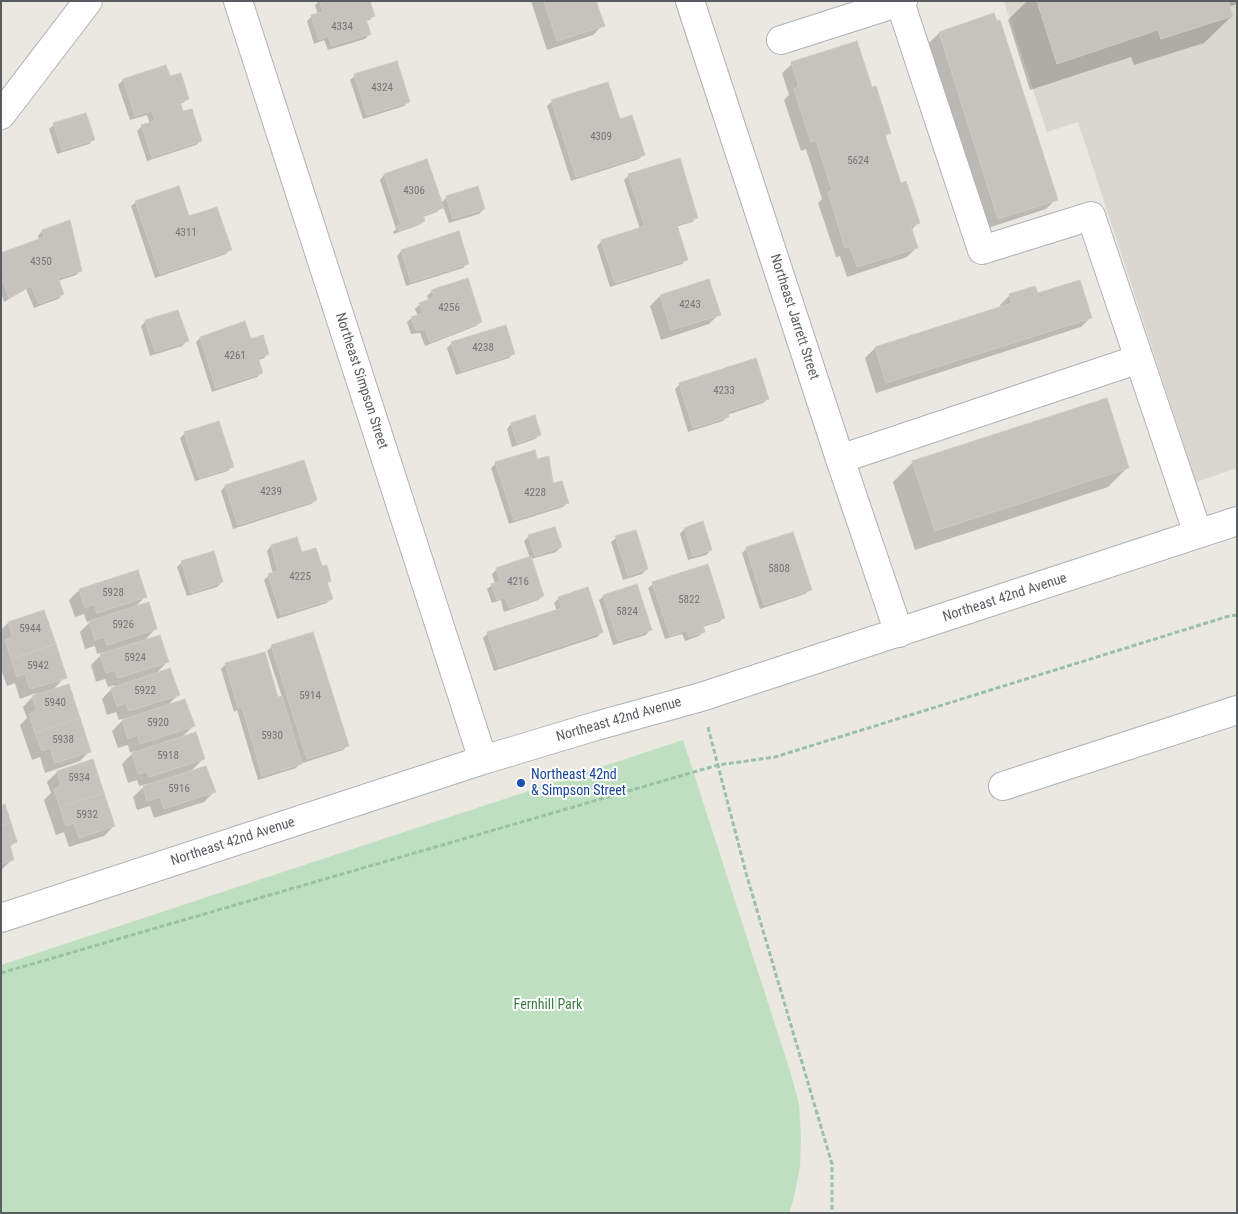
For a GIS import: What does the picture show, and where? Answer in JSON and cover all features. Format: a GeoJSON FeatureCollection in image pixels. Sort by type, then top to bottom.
{"type":"FeatureCollection","features":[{"type":"Feature","properties":{"kind":"street"},"geometry":{"type":"LineString","coordinates":[[1,115],[88,1]]}},
{"type":"Feature","properties":{"kind":"street","name":"Northeast Simpson Street"},"geometry":{"type":"LineString","coordinates":[[238,1],[483,760]]}},
{"type":"Feature","properties":{"kind":"street","name":"Northeast Jarrett Street"},"geometry":{"type":"LineString","coordinates":[[690,1],[840,460],[899,632]]}},
{"type":"Feature","properties":{"kind":"street"},"geometry":{"type":"LineString","coordinates":[[781,40],[902,2],[982,250],[1091,216],[1198,534]]}},
{"type":"Feature","properties":{"kind":"street"},"geometry":{"type":"LineString","coordinates":[[840,460],[1139,359]]}},
{"type":"Feature","properties":{"kind":"street","name":"Northeast 42nd Avenue"},"geometry":{"type":"LineString","coordinates":[[1,918],[483,760],[700,697],[1237,521]]}},
{"type":"Feature","properties":{"kind":"street"},"geometry":{"type":"LineString","coordinates":[[1003,786],[1237,710]]}},
{"type":"Feature","properties":{"kind":"path"},"geometry":{"type":"LineString","coordinates":[[1,972],[718,764],[775,757],[1237,615]]}},
{"type":"Feature","properties":{"kind":"path"},"geometry":{"type":"LineString","coordinates":[[700,697],[746,873],[832,1164],[832,1213]]}},
{"type":"Feature","properties":{"kind":"shaded area"},"geometry":{"type":"Polygon","coordinates":[[[1004,1],[1237,1],[1237,468],[1196,482],[1078,122],[1047,132],[1004,1]]]}},
{"type":"Feature","properties":{"kind":"green space","name":"Fernhill Park"},"geometry":{"type":"Polygon","coordinates":[[[683,740],[791,1074],[799,1105],[800,1167],[789,1213],[1,1213],[1,965],[683,740]]]}},
{"type":"Feature","properties":{"kind":"building"},"geometry":{"type":"Polygon","coordinates":[[[320,1],[370,1],[375,16],[366,19],[371,34],[332,46],[328,36],[319,40],[311,15],[323,12],[320,1]]]}},
{"type":"Feature","properties":{"kind":"building"},"geometry":{"type":"Polygon","coordinates":[[[544,1],[596,1],[605,26],[557,41],[544,1]]]}},
{"type":"Feature","properties":{"kind":"building"},"geometry":{"type":"Polygon","coordinates":[[[1037,1],[1228,1],[1233,16],[1161,39],[1158,30],[1057,64],[1037,1]]]}},
{"type":"Feature","properties":{"kind":"building"},"geometry":{"type":"Polygon","coordinates":[[[994,13],[997,21],[1000,20],[1058,200],[998,219],[939,32],[994,13]]]}},
{"type":"Feature","properties":{"kind":"building"},"geometry":{"type":"Polygon","coordinates":[[[857,41],[872,87],[876,86],[891,133],[885,135],[901,183],[906,181],[920,223],[911,226],[918,248],[857,267],[850,247],[845,248],[828,192],[832,191],[816,140],[811,142],[794,89],[799,87],[791,62],[857,41]]]}},
{"type":"Feature","properties":{"kind":"building"},"geometry":{"type":"Polygon","coordinates":[[[397,61],[410,102],[367,115],[354,74],[397,61]]]}},
{"type":"Feature","properties":{"kind":"building"},"geometry":{"type":"Polygon","coordinates":[[[166,65],[170,76],[181,73],[189,99],[180,102],[183,111],[192,109],[202,141],[152,157],[141,125],[155,121],[152,111],[135,116],[123,79],[166,65]]]}},
{"type":"Feature","properties":{"kind":"building"},"geometry":{"type":"Polygon","coordinates":[[[608,82],[620,119],[632,115],[645,155],[576,177],[551,100],[608,82]]]}},
{"type":"Feature","properties":{"kind":"building"},"geometry":{"type":"Polygon","coordinates":[[[86,113],[95,140],[62,150],[53,123],[86,113]]]}},
{"type":"Feature","properties":{"kind":"building"},"geometry":{"type":"Polygon","coordinates":[[[680,158],[698,218],[677,225],[688,260],[615,283],[601,240],[645,226],[628,174],[680,158]]]}},
{"type":"Feature","properties":{"kind":"building"},"geometry":{"type":"Polygon","coordinates":[[[427,159],[444,208],[423,215],[425,221],[399,231],[397,226],[401,225],[384,174],[427,159]]]}},
{"type":"Feature","properties":{"kind":"building"},"geometry":{"type":"Polygon","coordinates":[[[179,186],[189,216],[217,207],[232,250],[160,274],[135,201],[179,186]]]}},
{"type":"Feature","properties":{"kind":"building"},"geometry":{"type":"Polygon","coordinates":[[[478,186],[485,209],[453,219],[446,196],[478,186]]]}},
{"type":"Feature","properties":{"kind":"building"},"geometry":{"type":"Polygon","coordinates":[[[70,220],[82,271],[58,278],[64,294],[39,304],[31,286],[9,298],[1,275],[1,253],[44,237],[42,230],[70,220]]]}},
{"type":"Feature","properties":{"kind":"building"},"geometry":{"type":"Polygon","coordinates":[[[459,231],[469,264],[411,282],[401,250],[459,231]]]}},
{"type":"Feature","properties":{"kind":"building"},"geometry":{"type":"Polygon","coordinates":[[[468,278],[482,322],[430,342],[425,329],[416,330],[411,317],[423,313],[419,303],[435,297],[431,290],[468,278]]]}},
{"type":"Feature","properties":{"kind":"building"},"geometry":{"type":"Polygon","coordinates":[[[709,279],[721,315],[671,330],[660,295],[709,279]]]}},
{"type":"Feature","properties":{"kind":"building"},"geometry":{"type":"Polygon","coordinates":[[[1080,280],[1092,318],[886,383],[875,347],[1012,303],[1009,294],[1035,286],[1038,293],[1080,280]]]}},
{"type":"Feature","properties":{"kind":"building"},"geometry":{"type":"Polygon","coordinates":[[[178,310],[189,341],[155,352],[145,320],[178,310]]]}},
{"type":"Feature","properties":{"kind":"building"},"geometry":{"type":"Polygon","coordinates":[[[245,321],[251,339],[263,335],[269,354],[258,358],[263,373],[216,388],[200,337],[245,321]]]}},
{"type":"Feature","properties":{"kind":"building"},"geometry":{"type":"Polygon","coordinates":[[[506,325],[515,354],[461,371],[451,342],[506,325]]]}},
{"type":"Feature","properties":{"kind":"building"},"geometry":{"type":"Polygon","coordinates":[[[756,358],[769,399],[727,412],[729,417],[693,428],[679,383],[756,358]]]}},
{"type":"Feature","properties":{"kind":"building"},"geometry":{"type":"Polygon","coordinates":[[[1107,398],[1129,468],[935,531],[912,461],[1107,398]]]}},
{"type":"Feature","properties":{"kind":"building"},"geometry":{"type":"Polygon","coordinates":[[[535,415],[541,435],[517,443],[511,423],[535,415]]]}},
{"type":"Feature","properties":{"kind":"building"},"geometry":{"type":"Polygon","coordinates":[[[219,421],[234,467],[199,478],[184,432],[219,421]]]}},
{"type":"Feature","properties":{"kind":"building"},"geometry":{"type":"Polygon","coordinates":[[[535,450],[537,459],[549,456],[553,483],[562,481],[569,503],[514,520],[495,462],[535,450]]]}},
{"type":"Feature","properties":{"kind":"building"},"geometry":{"type":"Polygon","coordinates":[[[304,460],[317,500],[238,525],[225,485],[304,460]]]}},
{"type":"Feature","properties":{"kind":"building"},"geometry":{"type":"Polygon","coordinates":[[[703,521],[712,550],[693,556],[684,528],[703,521]]]}},
{"type":"Feature","properties":{"kind":"building"},"geometry":{"type":"Polygon","coordinates":[[[555,527],[562,547],[535,556],[528,535],[555,527]]]}},
{"type":"Feature","properties":{"kind":"building"},"geometry":{"type":"Polygon","coordinates":[[[636,530],[648,569],[628,576],[615,536],[636,530]]]}},
{"type":"Feature","properties":{"kind":"building"},"geometry":{"type":"Polygon","coordinates":[[[793,532],[812,590],[764,605],[746,547],[793,532]]]}},
{"type":"Feature","properties":{"kind":"building"},"geometry":{"type":"Polygon","coordinates":[[[297,537],[302,552],[316,548],[322,566],[327,565],[331,581],[327,582],[333,599],[281,615],[268,574],[278,571],[271,545],[297,537]]]}},
{"type":"Feature","properties":{"kind":"building"},"geometry":{"type":"Polygon","coordinates":[[[214,551],[223,582],[191,593],[181,561],[214,551]]]}},
{"type":"Feature","properties":{"kind":"building"},"geometry":{"type":"Polygon","coordinates":[[[531,556],[544,596],[509,608],[505,597],[497,600],[491,584],[500,581],[496,568],[531,556]]]}},
{"type":"Feature","properties":{"kind":"building"},"geometry":{"type":"Polygon","coordinates":[[[708,564],[725,618],[703,625],[705,632],[689,637],[687,630],[670,636],[652,582],[708,564]]]}},
{"type":"Feature","properties":{"kind":"building"},"geometry":{"type":"Polygon","coordinates":[[[138,570],[147,597],[97,613],[94,604],[85,608],[79,589],[138,570]]]}},
{"type":"Feature","properties":{"kind":"building"},"geometry":{"type":"Polygon","coordinates":[[[637,584],[652,630],[618,641],[603,595],[637,584]]]}},
{"type":"Feature","properties":{"kind":"building"},"geometry":{"type":"Polygon","coordinates":[[[588,587],[603,632],[499,667],[487,632],[562,608],[558,597],[588,587]]]}},
{"type":"Feature","properties":{"kind":"building"},"geometry":{"type":"Polygon","coordinates":[[[149,602],[157,629],[107,645],[104,637],[95,640],[89,621],[149,602]]]}},
{"type":"Feature","properties":{"kind":"building"},"geometry":{"type":"Polygon","coordinates":[[[44,610],[56,644],[11,659],[5,640],[13,637],[8,622],[44,610]]]}},
{"type":"Feature","properties":{"kind":"building"},"geometry":{"type":"Polygon","coordinates":[[[313,632],[349,746],[307,759],[271,645],[313,632]]]}},
{"type":"Feature","properties":{"kind":"building"},"geometry":{"type":"Polygon","coordinates":[[[160,635],[169,662],[118,678],[115,670],[106,673],[100,654],[160,635]]]}},
{"type":"Feature","properties":{"kind":"building"},"geometry":{"type":"Polygon","coordinates":[[[56,644],[67,678],[30,689],[25,674],[17,677],[11,659],[56,644]]]}},
{"type":"Feature","properties":{"kind":"building"},"geometry":{"type":"Polygon","coordinates":[[[265,652],[278,697],[282,696],[302,764],[262,776],[242,707],[238,708],[225,663],[265,652]]]}},
{"type":"Feature","properties":{"kind":"building"},"geometry":{"type":"Polygon","coordinates":[[[170,668],[180,695],[129,711],[126,703],[117,706],[111,688],[170,668]]]}},
{"type":"Feature","properties":{"kind":"building"},"geometry":{"type":"Polygon","coordinates":[[[69,684],[80,718],[35,733],[29,714],[37,711],[32,696],[69,684]]]}},
{"type":"Feature","properties":{"kind":"building"},"geometry":{"type":"Polygon","coordinates":[[[185,699],[195,726],[140,744],[138,735],[128,739],[122,720],[185,699]]]}},
{"type":"Feature","properties":{"kind":"building"},"geometry":{"type":"Polygon","coordinates":[[[80,718],[91,752],[55,763],[50,748],[42,751],[35,733],[80,718]]]}},
{"type":"Feature","properties":{"kind":"building"},"geometry":{"type":"Polygon","coordinates":[[[196,732],[205,759],[149,777],[147,771],[138,774],[132,753],[196,732]]]}},
{"type":"Feature","properties":{"kind":"building"},"geometry":{"type":"Polygon","coordinates":[[[93,759],[104,793],[60,807],[54,789],[61,786],[57,771],[93,759]]]}},
{"type":"Feature","properties":{"kind":"building"},"geometry":{"type":"Polygon","coordinates":[[[206,766],[216,792],[164,809],[160,797],[147,801],[143,786],[206,766]]]}},
{"type":"Feature","properties":{"kind":"building"},"geometry":{"type":"Polygon","coordinates":[[[104,793],[115,826],[79,838],[74,823],[66,826],[60,807],[104,793]]]}},
{"type":"Feature","properties":{"kind":"building"},"geometry":{"type":"Polygon","coordinates":[[[5,804],[11,823],[1,826],[1,806],[5,804]]]}},
{"type":"Feature","properties":{"kind":"building"},"geometry":{"type":"Polygon","coordinates":[[[11,823],[17,842],[10,845],[14,860],[1,864],[1,826],[11,823]]]}},
{"type":"Feature","properties":{"kind":"place","name":"Northeast 42nd & Simpson Street"},"geometry":{"type":"Point","coordinates":[521,783]}}]}
